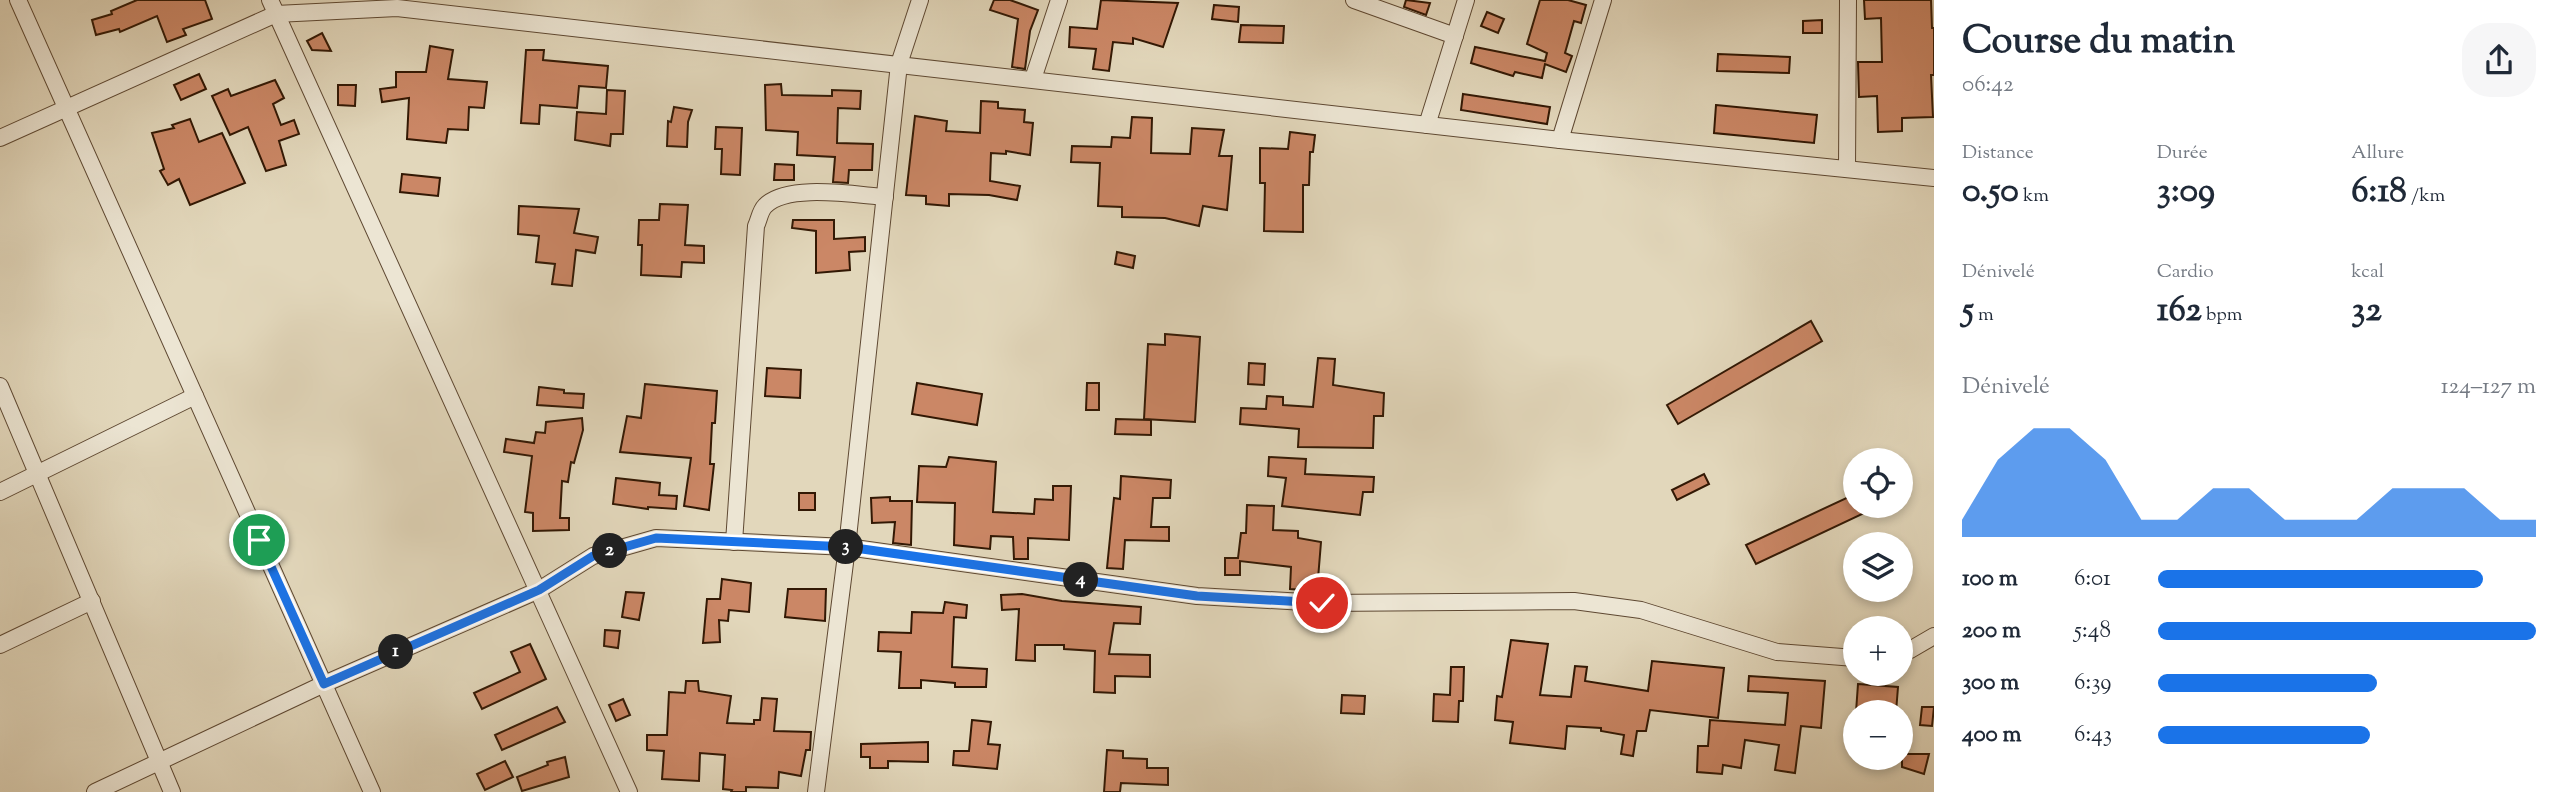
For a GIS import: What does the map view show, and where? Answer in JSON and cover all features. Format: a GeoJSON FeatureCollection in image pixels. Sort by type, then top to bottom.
{"type":"FeatureCollection","features":[{"type":"Feature","properties":{"kind":"street"},"geometry":{"type":"LineString","coordinates":[[18,0],[372,792]]}},
{"type":"Feature","properties":{"kind":"street"},"geometry":{"type":"LineString","coordinates":[[817,792],[848,547],[899,64],[920,0]]}},
{"type":"Feature","properties":{"kind":"street"},"geometry":{"type":"LineString","coordinates":[[1033,79],[1059,0]]}},
{"type":"Feature","properties":{"kind":"street"},"geometry":{"type":"LineString","coordinates":[[1354,0],[1455,36]]}},
{"type":"Feature","properties":{"kind":"street"},"geometry":{"type":"LineString","coordinates":[[1427,125],[1466,0]]}},
{"type":"Feature","properties":{"kind":"street"},"geometry":{"type":"LineString","coordinates":[[1560,140],[1603,0]]}},
{"type":"Feature","properties":{"kind":"street"},"geometry":{"type":"LineString","coordinates":[[1847,169],[1848,0]]}},
{"type":"Feature","properties":{"kind":"street"},"geometry":{"type":"LineString","coordinates":[[0,138],[67,109],[273,7],[398,4],[1427,125],[1934,178]]}},
{"type":"Feature","properties":{"kind":"street"},"geometry":{"type":"LineString","coordinates":[[273,7],[629,792]]}},
{"type":"Feature","properties":{"kind":"street"},"geometry":{"type":"LineString","coordinates":[[734,542],[756,226],[763,207],[777,197],[794,192],[885,197]]}},
{"type":"Feature","properties":{"kind":"street"},"geometry":{"type":"LineString","coordinates":[[0,386],[172,792]]}},
{"type":"Feature","properties":{"kind":"street"},"geometry":{"type":"LineString","coordinates":[[0,492],[195,396]]}},
{"type":"Feature","properties":{"kind":"street"},"geometry":{"type":"LineString","coordinates":[[95,792],[324,684],[539,590],[593,556],[656,538],[848,547],[1197,596],[1322,603],[1574,601],[1641,610],[1777,652],[1843,657]]}},
{"type":"Feature","properties":{"kind":"street"},"geometry":{"type":"LineString","coordinates":[[0,645],[92,601]]}},
{"type":"Feature","properties":{"kind":"street"},"geometry":{"type":"LineString","coordinates":[[1913,648],[1934,636]]}},
{"type":"Feature","properties":{"kind":"building"},"geometry":{"type":"Polygon","coordinates":[[[137,0],[205,0],[212,19],[183,29],[186,35],[167,42],[157,16],[120,32],[119,29],[96,35],[92,20],[112,14],[111,11],[137,0]]]}},
{"type":"Feature","properties":{"kind":"building"},"geometry":{"type":"Polygon","coordinates":[[[994,0],[1010,0],[1038,10],[1030,31],[1025,69],[1012,67],[1018,19],[990,10],[994,0]]]}},
{"type":"Feature","properties":{"kind":"building"},"geometry":{"type":"Polygon","coordinates":[[[1101,0],[1178,3],[1163,47],[1133,38],[1133,44],[1113,42],[1109,71],[1093,69],[1096,49],[1069,47],[1070,27],[1097,29],[1101,0]]]}},
{"type":"Feature","properties":{"kind":"building"},"geometry":{"type":"Polygon","coordinates":[[[1406,0],[1430,3],[1426,15],[1404,7],[1406,0]]]}},
{"type":"Feature","properties":{"kind":"building"},"geometry":{"type":"Polygon","coordinates":[[[1540,0],[1568,0],[1586,5],[1581,23],[1574,21],[1565,53],[1572,56],[1566,72],[1545,64],[1542,78],[1515,72],[1513,76],[1471,63],[1475,47],[1545,61],[1547,53],[1527,44],[1540,0]]]}},
{"type":"Feature","properties":{"kind":"building"},"geometry":{"type":"Polygon","coordinates":[[[1864,0],[1931,0],[1934,28],[1934,75],[1931,75],[1933,117],[1902,118],[1902,131],[1878,132],[1877,96],[1859,97],[1858,62],[1882,62],[1881,18],[1865,19],[1864,0]]]}},
{"type":"Feature","properties":{"kind":"building"},"geometry":{"type":"Polygon","coordinates":[[[1214,5],[1239,7],[1238,22],[1212,19],[1214,5]]]}},
{"type":"Feature","properties":{"kind":"building"},"geometry":{"type":"Polygon","coordinates":[[[1487,12],[1504,19],[1498,33],[1481,26],[1487,12]]]}},
{"type":"Feature","properties":{"kind":"building"},"geometry":{"type":"Polygon","coordinates":[[[1822,20],[1822,33],[1803,33],[1803,21],[1822,20]]]}},
{"type":"Feature","properties":{"kind":"building"},"geometry":{"type":"Polygon","coordinates":[[[1241,25],[1284,26],[1283,43],[1239,42],[1241,25]]]}},
{"type":"Feature","properties":{"kind":"building"},"geometry":{"type":"Polygon","coordinates":[[[322,33],[331,51],[312,50],[307,41],[322,33]]]}},
{"type":"Feature","properties":{"kind":"building"},"geometry":{"type":"Polygon","coordinates":[[[430,46],[453,50],[448,79],[487,82],[484,108],[469,107],[468,130],[448,129],[446,143],[407,139],[409,98],[382,102],[380,89],[396,87],[396,72],[426,72],[430,46]]]}},
{"type":"Feature","properties":{"kind":"building"},"geometry":{"type":"Polygon","coordinates":[[[526,50],[544,50],[543,60],[608,66],[606,88],[579,86],[577,108],[540,105],[539,124],[521,123],[526,50]]]}},
{"type":"Feature","properties":{"kind":"building"},"geometry":{"type":"Polygon","coordinates":[[[1718,54],[1790,57],[1789,73],[1717,71],[1718,54]]]}},
{"type":"Feature","properties":{"kind":"building"},"geometry":{"type":"Polygon","coordinates":[[[199,74],[206,89],[181,100],[174,85],[199,74]]]}},
{"type":"Feature","properties":{"kind":"building"},"geometry":{"type":"Polygon","coordinates":[[[275,80],[284,98],[273,104],[281,125],[294,120],[299,134],[279,141],[286,165],[266,171],[248,127],[230,135],[212,96],[228,89],[231,96],[275,80]]]}},
{"type":"Feature","properties":{"kind":"building"},"geometry":{"type":"Polygon","coordinates":[[[781,84],[782,95],[832,96],[832,90],[861,91],[860,109],[838,108],[837,143],[873,144],[872,170],[849,170],[848,183],[833,182],[835,157],[797,155],[798,132],[766,130],[765,85],[781,84]]]}},
{"type":"Feature","properties":{"kind":"building"},"geometry":{"type":"Polygon","coordinates":[[[338,85],[356,85],[355,106],[338,105],[338,85]]]}},
{"type":"Feature","properties":{"kind":"building"},"geometry":{"type":"Polygon","coordinates":[[[607,90],[625,91],[623,134],[611,134],[610,146],[575,140],[577,112],[606,114],[607,90]]]}},
{"type":"Feature","properties":{"kind":"building"},"geometry":{"type":"Polygon","coordinates":[[[1463,94],[1550,107],[1547,124],[1461,110],[1463,94]]]}},
{"type":"Feature","properties":{"kind":"building"},"geometry":{"type":"Polygon","coordinates":[[[981,101],[998,102],[998,108],[1025,110],[1024,122],[1033,123],[1030,155],[1006,151],[1006,154],[991,153],[990,181],[1020,186],[1017,200],[989,195],[949,194],[949,206],[926,204],[926,196],[906,195],[915,116],[947,121],[946,131],[980,133],[981,101]]]}},
{"type":"Feature","properties":{"kind":"building"},"geometry":{"type":"Polygon","coordinates":[[[1716,105],[1817,115],[1814,143],[1714,133],[1716,105]]]}},
{"type":"Feature","properties":{"kind":"building"},"geometry":{"type":"Polygon","coordinates":[[[674,107],[692,110],[688,122],[687,147],[667,146],[668,121],[671,122],[674,107]]]}},
{"type":"Feature","properties":{"kind":"building"},"geometry":{"type":"Polygon","coordinates":[[[1132,117],[1152,118],[1151,153],[1190,154],[1192,128],[1224,130],[1219,156],[1232,156],[1227,210],[1203,206],[1199,226],[1165,218],[1122,217],[1122,207],[1098,206],[1100,163],[1071,162],[1072,146],[1111,147],[1112,137],[1130,138],[1132,117]]]}},
{"type":"Feature","properties":{"kind":"building"},"geometry":{"type":"Polygon","coordinates":[[[190,119],[199,142],[222,133],[245,183],[190,205],[179,179],[168,185],[160,171],[164,169],[152,133],[174,128],[172,125],[190,119]]]}},
{"type":"Feature","properties":{"kind":"building"},"geometry":{"type":"Polygon","coordinates":[[[716,127],[742,128],[740,175],[721,174],[722,149],[715,149],[716,127]]]}},
{"type":"Feature","properties":{"kind":"building"},"geometry":{"type":"Polygon","coordinates":[[[1290,132],[1315,135],[1313,152],[1310,152],[1309,185],[1303,185],[1303,232],[1264,231],[1265,183],[1260,183],[1260,148],[1288,149],[1290,132]]]}},
{"type":"Feature","properties":{"kind":"building"},"geometry":{"type":"Polygon","coordinates":[[[775,164],[794,165],[794,180],[774,180],[775,164]]]}},
{"type":"Feature","properties":{"kind":"building"},"geometry":{"type":"Polygon","coordinates":[[[402,174],[440,178],[438,196],[400,192],[402,174]]]}},
{"type":"Feature","properties":{"kind":"building"},"geometry":{"type":"Polygon","coordinates":[[[660,204],[688,205],[685,245],[704,246],[704,263],[682,262],[681,277],[641,275],[639,220],[659,220],[660,204]]]}},
{"type":"Feature","properties":{"kind":"building"},"geometry":{"type":"Polygon","coordinates":[[[519,206],[579,209],[574,233],[598,237],[595,253],[576,250],[572,286],[552,284],[555,264],[536,262],[539,236],[518,234],[519,206]]]}},
{"type":"Feature","properties":{"kind":"building"},"geometry":{"type":"Polygon","coordinates":[[[793,220],[834,220],[834,239],[865,237],[865,251],[849,252],[850,270],[816,273],[816,231],[792,228],[793,220]]]}},
{"type":"Feature","properties":{"kind":"building"},"geometry":{"type":"Polygon","coordinates":[[[1117,252],[1135,256],[1133,268],[1115,264],[1117,252]]]}},
{"type":"Feature","properties":{"kind":"building"},"geometry":{"type":"Polygon","coordinates":[[[1811,321],[1822,341],[1678,424],[1667,405],[1811,321]]]}},
{"type":"Feature","properties":{"kind":"building"},"geometry":{"type":"Polygon","coordinates":[[[1165,334],[1200,337],[1195,422],[1144,419],[1148,344],[1165,345],[1165,334]]]}},
{"type":"Feature","properties":{"kind":"building"},"geometry":{"type":"Polygon","coordinates":[[[1318,358],[1335,359],[1333,385],[1384,393],[1383,416],[1374,416],[1373,448],[1298,447],[1299,429],[1240,424],[1241,408],[1266,409],[1267,396],[1283,397],[1283,405],[1313,407],[1318,358]]]}},
{"type":"Feature","properties":{"kind":"building"},"geometry":{"type":"Polygon","coordinates":[[[1249,363],[1265,364],[1264,385],[1248,384],[1249,363]]]}},
{"type":"Feature","properties":{"kind":"building"},"geometry":{"type":"Polygon","coordinates":[[[767,368],[801,370],[800,398],[765,396],[767,368]]]}},
{"type":"Feature","properties":{"kind":"building"},"geometry":{"type":"Polygon","coordinates":[[[917,383],[982,394],[977,425],[912,414],[917,383]]]}},
{"type":"Feature","properties":{"kind":"building"},"geometry":{"type":"Polygon","coordinates":[[[1087,383],[1099,383],[1099,410],[1086,410],[1087,383]]]}},
{"type":"Feature","properties":{"kind":"building"},"geometry":{"type":"Polygon","coordinates":[[[645,384],[717,391],[715,423],[712,423],[710,464],[714,464],[709,510],[684,506],[691,458],[620,452],[627,416],[641,418],[645,384]]]}},
{"type":"Feature","properties":{"kind":"building"},"geometry":{"type":"Polygon","coordinates":[[[539,387],[584,394],[583,408],[537,405],[539,387]]]}},
{"type":"Feature","properties":{"kind":"building"},"geometry":{"type":"Polygon","coordinates":[[[582,418],[583,430],[574,463],[571,462],[568,482],[562,481],[560,518],[569,518],[569,530],[533,531],[533,513],[525,512],[532,456],[504,452],[506,439],[534,443],[536,432],[545,433],[546,422],[582,418]]]}},
{"type":"Feature","properties":{"kind":"building"},"geometry":{"type":"Polygon","coordinates":[[[1116,419],[1151,420],[1151,435],[1115,434],[1116,419]]]}},
{"type":"Feature","properties":{"kind":"building"},"geometry":{"type":"Polygon","coordinates":[[[949,457],[996,462],[993,512],[1034,514],[1035,499],[1053,500],[1053,486],[1071,486],[1069,540],[1028,538],[1028,559],[1014,559],[1013,537],[991,536],[990,549],[954,545],[955,503],[917,502],[919,466],[946,467],[949,457]]]}},
{"type":"Feature","properties":{"kind":"building"},"geometry":{"type":"Polygon","coordinates":[[[1269,457],[1306,459],[1305,474],[1374,477],[1373,492],[1363,492],[1360,515],[1282,506],[1286,478],[1268,476],[1269,457]]]}},
{"type":"Feature","properties":{"kind":"building"},"geometry":{"type":"Polygon","coordinates":[[[1704,474],[1709,484],[1677,500],[1672,490],[1704,474]]]}},
{"type":"Feature","properties":{"kind":"building"},"geometry":{"type":"Polygon","coordinates":[[[1121,476],[1171,480],[1170,498],[1153,498],[1151,527],[1169,527],[1169,541],[1125,540],[1123,569],[1107,568],[1114,498],[1120,499],[1121,476]]]}},
{"type":"Feature","properties":{"kind":"building"},"geometry":{"type":"Polygon","coordinates":[[[616,478],[660,483],[659,495],[677,496],[676,509],[648,509],[613,504],[616,478]]]}},
{"type":"Feature","properties":{"kind":"building"},"geometry":{"type":"Polygon","coordinates":[[[799,493],[815,493],[815,510],[799,510],[799,493]]]}},
{"type":"Feature","properties":{"kind":"building"},"geometry":{"type":"Polygon","coordinates":[[[890,497],[890,501],[912,501],[911,545],[893,543],[895,522],[872,523],[871,498],[890,497]]]}},
{"type":"Feature","properties":{"kind":"building"},"geometry":{"type":"Polygon","coordinates":[[[1843,500],[1843,518],[1854,518],[1756,564],[1746,545],[1843,500]]]}},
{"type":"Feature","properties":{"kind":"building"},"geometry":{"type":"Polygon","coordinates":[[[1247,505],[1274,506],[1273,530],[1298,531],[1298,538],[1321,542],[1317,591],[1290,589],[1291,567],[1240,561],[1240,575],[1225,575],[1225,558],[1238,558],[1241,533],[1246,533],[1247,505]]]}},
{"type":"Feature","properties":{"kind":"building"},"geometry":{"type":"Polygon","coordinates":[[[722,579],[751,583],[749,612],[729,610],[728,621],[719,620],[720,642],[703,643],[707,599],[720,599],[722,579]]]}},
{"type":"Feature","properties":{"kind":"building"},"geometry":{"type":"Polygon","coordinates":[[[788,589],[826,589],[825,621],[785,617],[788,589]]]}},
{"type":"Feature","properties":{"kind":"building"},"geometry":{"type":"Polygon","coordinates":[[[626,592],[644,593],[639,620],[622,617],[626,592]]]}},
{"type":"Feature","properties":{"kind":"building"},"geometry":{"type":"Polygon","coordinates":[[[1022,594],[1062,601],[1141,607],[1140,624],[1114,623],[1109,654],[1150,655],[1150,677],[1115,676],[1115,693],[1094,692],[1095,651],[1064,649],[1064,645],[1035,645],[1035,661],[1016,660],[1019,609],[1002,610],[1001,595],[1022,594]]]}},
{"type":"Feature","properties":{"kind":"building"},"geometry":{"type":"Polygon","coordinates":[[[945,602],[967,605],[966,618],[954,617],[952,667],[987,669],[986,687],[955,687],[955,683],[921,680],[921,688],[899,688],[901,652],[878,651],[879,632],[911,633],[912,612],[943,613],[945,602]]]}},
{"type":"Feature","properties":{"kind":"building"},"geometry":{"type":"Polygon","coordinates":[[[605,630],[620,631],[618,648],[604,646],[605,630]]]}},
{"type":"Feature","properties":{"kind":"building"},"geometry":{"type":"Polygon","coordinates":[[[1511,640],[1548,644],[1540,695],[1571,697],[1575,666],[1587,667],[1585,681],[1648,691],[1652,661],[1724,668],[1718,718],[1650,710],[1646,731],[1637,731],[1633,756],[1621,754],[1624,735],[1601,731],[1601,728],[1567,726],[1565,749],[1510,743],[1513,722],[1495,720],[1497,696],[1502,697],[1511,640]]]}},
{"type":"Feature","properties":{"kind":"building"},"geometry":{"type":"Polygon","coordinates":[[[530,644],[546,679],[482,709],[474,693],[520,672],[511,652],[530,644]]]}},
{"type":"Feature","properties":{"kind":"building"},"geometry":{"type":"Polygon","coordinates":[[[1451,667],[1464,667],[1463,701],[1459,701],[1458,722],[1433,721],[1434,694],[1450,695],[1451,667]]]}},
{"type":"Feature","properties":{"kind":"building"},"geometry":{"type":"Polygon","coordinates":[[[1749,676],[1825,681],[1821,728],[1801,726],[1795,773],[1775,770],[1779,745],[1745,740],[1741,768],[1723,765],[1722,774],[1697,772],[1698,746],[1708,746],[1710,720],[1785,725],[1788,693],[1748,691],[1749,676]]]}},
{"type":"Feature","properties":{"kind":"building"},"geometry":{"type":"Polygon","coordinates":[[[686,681],[698,681],[699,691],[731,696],[727,723],[754,724],[754,720],[760,720],[762,698],[777,699],[774,731],[811,732],[810,750],[806,750],[801,776],[779,772],[778,788],[746,787],[746,792],[731,792],[732,790],[723,789],[725,755],[700,753],[699,781],[662,779],[664,751],[647,750],[647,735],[667,735],[669,692],[685,693],[686,681]]]}},
{"type":"Feature","properties":{"kind":"building"},"geometry":{"type":"Polygon","coordinates":[[[1858,686],[1898,687],[1897,700],[1857,700],[1858,686]]]}},
{"type":"Feature","properties":{"kind":"building"},"geometry":{"type":"Polygon","coordinates":[[[1342,695],[1365,696],[1364,714],[1341,713],[1342,695]]]}},
{"type":"Feature","properties":{"kind":"building"},"geometry":{"type":"Polygon","coordinates":[[[623,699],[630,715],[616,721],[609,705],[623,699]]]}},
{"type":"Feature","properties":{"kind":"building"},"geometry":{"type":"Polygon","coordinates":[[[557,707],[565,722],[502,750],[495,735],[557,707]]]}},
{"type":"Feature","properties":{"kind":"building"},"geometry":{"type":"Polygon","coordinates":[[[1922,707],[1934,707],[1932,726],[1920,725],[1922,707]]]}},
{"type":"Feature","properties":{"kind":"building"},"geometry":{"type":"Polygon","coordinates":[[[972,720],[991,722],[988,744],[1000,745],[997,769],[953,765],[954,751],[969,751],[972,720]]]}},
{"type":"Feature","properties":{"kind":"building"},"geometry":{"type":"Polygon","coordinates":[[[928,742],[928,762],[888,761],[888,768],[870,768],[870,757],[861,757],[861,744],[928,742]]]}},
{"type":"Feature","properties":{"kind":"building"},"geometry":{"type":"Polygon","coordinates":[[[1107,750],[1123,751],[1123,758],[1147,759],[1147,768],[1168,768],[1168,785],[1121,783],[1120,792],[1104,792],[1107,750]]]}},
{"type":"Feature","properties":{"kind":"building"},"geometry":{"type":"Polygon","coordinates":[[[1913,754],[1929,754],[1924,774],[1911,770],[1913,754]]]}},
{"type":"Feature","properties":{"kind":"building"},"geometry":{"type":"Polygon","coordinates":[[[565,757],[569,777],[522,791],[517,777],[548,765],[547,762],[565,757]]]}},
{"type":"Feature","properties":{"kind":"building"},"geometry":{"type":"Polygon","coordinates":[[[505,761],[513,777],[485,790],[477,774],[505,761]]]}},
{"type":"Feature","properties":{"kind":"route"},"geometry":{"type":"LineString","coordinates":[[259,540],[324,684],[539,590],[593,556],[656,538],[848,547],[1197,596],[1322,603]]}}]}
